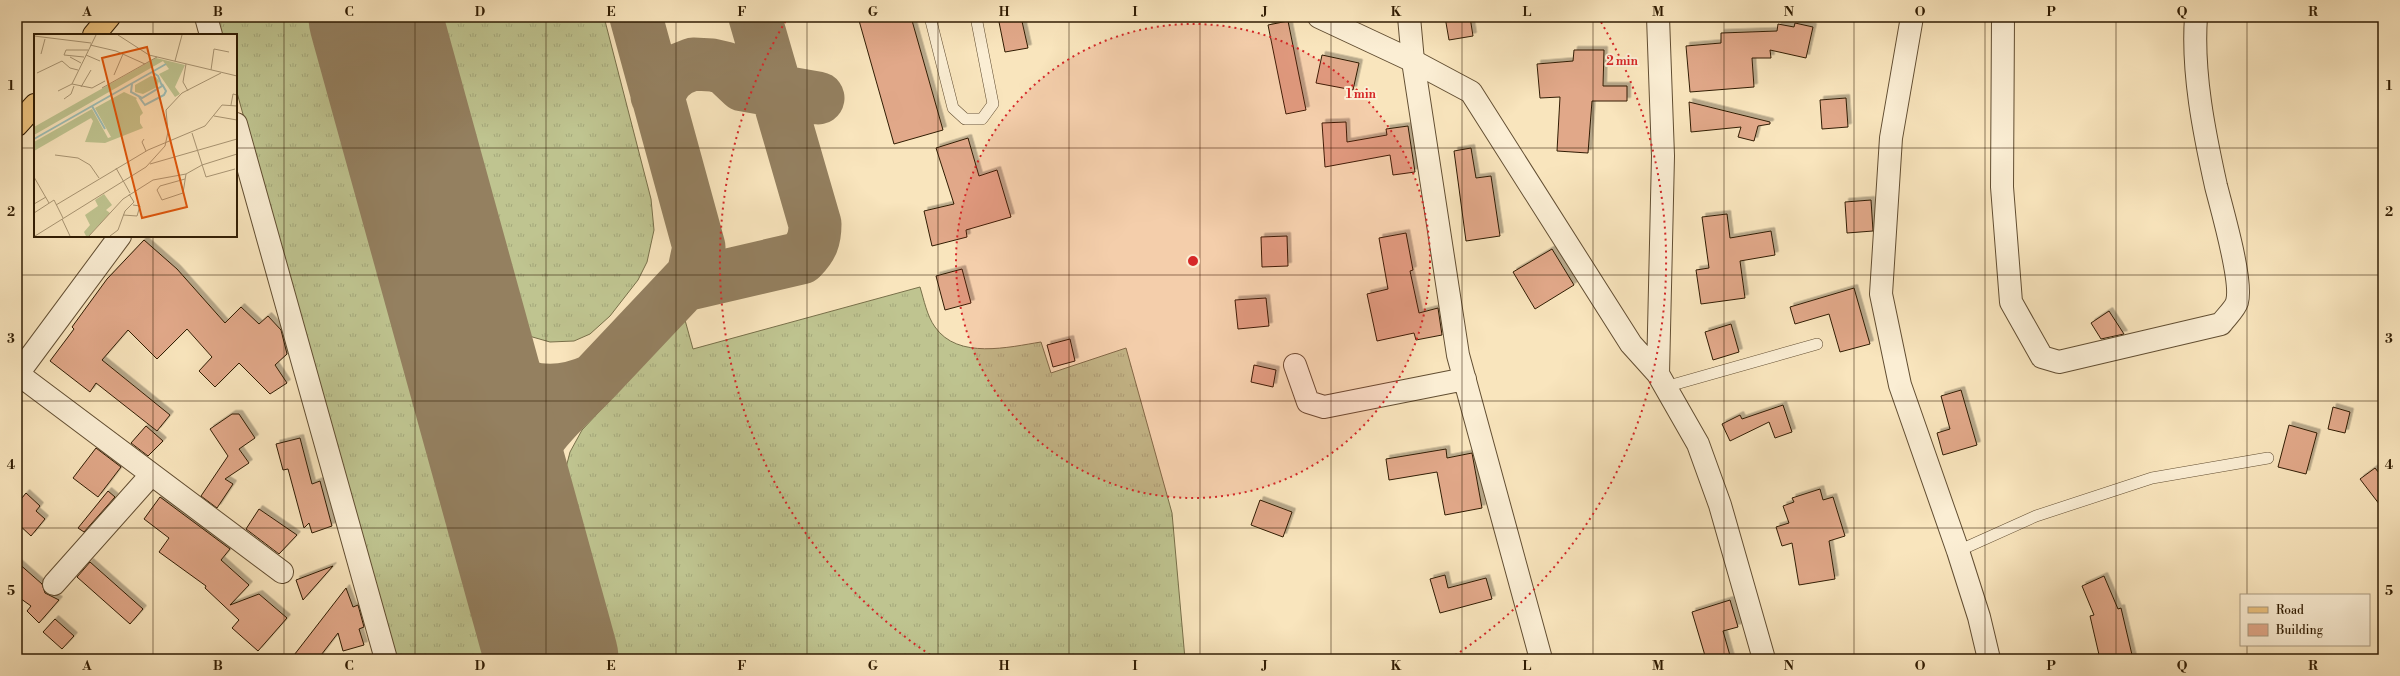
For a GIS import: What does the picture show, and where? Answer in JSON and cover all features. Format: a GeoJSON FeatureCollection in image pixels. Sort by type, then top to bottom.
{"type":"FeatureCollection","features":[{"type":"Feature","properties":{"kind":"main road"},"geometry":{"type":"LineString","coordinates":[[95,34],[109,17]]}},
{"type":"Feature","properties":{"kind":"main road"},"geometry":{"type":"LineString","coordinates":[[17,125],[34,106]]}},
{"type":"Feature","properties":{"kind":"street"},"geometry":{"type":"LineString","coordinates":[[206,17],[211,34]]}},
{"type":"Feature","properties":{"kind":"street"},"geometry":{"type":"LineString","coordinates":[[1319,17],[1413,61],[1471,92],[1631,344],[1661,380],[1698,444],[1720,504],[1764,659]]}},
{"type":"Feature","properties":{"kind":"street"},"geometry":{"type":"LineString","coordinates":[[1409,17],[1413,61],[1458,355],[1541,659]]}},
{"type":"Feature","properties":{"kind":"street"},"geometry":{"type":"LineString","coordinates":[[1658,17],[1663,156],[1661,380]]}},
{"type":"Feature","properties":{"kind":"street"},"geometry":{"type":"LineString","coordinates":[[1912,17],[1891,138],[1881,294],[1900,386],[1980,618],[1989,659]]}},
{"type":"Feature","properties":{"kind":"street"},"geometry":{"type":"LineString","coordinates":[[2003,17],[2002,187],[2011,302],[2042,357],[2059,362],[2221,324],[2237,302],[2236,271],[2214,178],[2201,103],[2195,32],[2196,17]]}},
{"type":"Feature","properties":{"kind":"street"},"geometry":{"type":"LineString","coordinates":[[237,128],[386,659]]}},
{"type":"Feature","properties":{"kind":"street"},"geometry":{"type":"LineString","coordinates":[[119,237],[18,374],[282,572]]}},
{"type":"Feature","properties":{"kind":"street"},"geometry":{"type":"LineString","coordinates":[[1295,365],[1308,402],[1324,407],[1465,379]]}},
{"type":"Feature","properties":{"kind":"street"},"geometry":{"type":"LineString","coordinates":[[54,584],[151,475]]}},
{"type":"Feature","properties":{"kind":"lane"},"geometry":{"type":"LineString","coordinates":[[930,17],[953,108],[966,119],[982,119],[993,104],[976,17]]}},
{"type":"Feature","properties":{"kind":"lane"},"geometry":{"type":"LineString","coordinates":[[1661,380],[1817,344]]}},
{"type":"Feature","properties":{"kind":"lane"},"geometry":{"type":"LineString","coordinates":[[1958,551],[2036,516],[2152,478],[2268,458]]}},
{"type":"Feature","properties":{"kind":"green space"},"geometry":{"type":"Polygon","coordinates":[[[216,17],[334,17],[508,659],[394,659],[237,93],[237,34],[221,34],[216,17]]]}},
{"type":"Feature","properties":{"kind":"green space"},"geometry":{"type":"Polygon","coordinates":[[[431,17],[604,17],[651,199],[654,230],[647,262],[638,280],[610,316],[590,334],[574,341],[550,342],[529,336],[496,303],[428,44],[431,17]]]}},
{"type":"Feature","properties":{"kind":"green space"},"geometry":{"type":"Polygon","coordinates":[[[920,287],[930,318],[935,327],[945,337],[957,344],[970,348],[985,349],[1041,342],[1051,373],[1126,348],[1172,513],[1185,659],[597,659],[561,525],[560,491],[570,452],[582,430],[685,320],[693,349],[920,287]]]}},
{"type":"Feature","properties":{"kind":"building"},"geometry":{"type":"Polygon","coordinates":[[[858,17],[911,17],[943,130],[894,144],[858,17]]]}},
{"type":"Feature","properties":{"kind":"building"},"geometry":{"type":"Polygon","coordinates":[[[998,17],[1021,17],[1028,48],[1005,52],[998,17]]]}},
{"type":"Feature","properties":{"kind":"building"},"geometry":{"type":"Polygon","coordinates":[[[1445,17],[1470,17],[1473,36],[1449,40],[1445,17]]]}},
{"type":"Feature","properties":{"kind":"building"},"geometry":{"type":"Polygon","coordinates":[[[1288,21],[1306,110],[1286,114],[1268,25],[1288,21]]]}},
{"type":"Feature","properties":{"kind":"building"},"geometry":{"type":"Polygon","coordinates":[[[1795,23],[1813,27],[1806,58],[1770,50],[1771,58],[1752,58],[1754,87],[1690,92],[1686,46],[1721,43],[1721,33],[1777,31],[1778,24],[1794,27],[1795,23]]]}},
{"type":"Feature","properties":{"kind":"building"},"geometry":{"type":"Polygon","coordinates":[[[1574,50],[1604,50],[1603,86],[1627,86],[1627,101],[1592,101],[1588,153],[1557,151],[1560,97],[1540,98],[1537,64],[1573,61],[1574,50]]]}},
{"type":"Feature","properties":{"kind":"building"},"geometry":{"type":"Polygon","coordinates":[[[1322,55],[1359,63],[1353,90],[1316,83],[1322,55]]]}},
{"type":"Feature","properties":{"kind":"building"},"geometry":{"type":"Polygon","coordinates":[[[1846,98],[1848,127],[1822,129],[1820,100],[1846,98]]]}},
{"type":"Feature","properties":{"kind":"building"},"geometry":{"type":"Polygon","coordinates":[[[1689,102],[1770,122],[1770,124],[1758,126],[1754,141],[1738,137],[1741,127],[1691,132],[1689,102]]]}},
{"type":"Feature","properties":{"kind":"building"},"geometry":{"type":"Polygon","coordinates":[[[1346,122],[1347,142],[1387,135],[1386,129],[1408,126],[1415,172],[1393,175],[1390,155],[1325,167],[1322,123],[1346,122]]]}},
{"type":"Feature","properties":{"kind":"building"},"geometry":{"type":"Polygon","coordinates":[[[968,138],[979,176],[997,170],[1011,217],[966,230],[967,237],[932,246],[924,211],[954,204],[936,148],[968,138]]]}},
{"type":"Feature","properties":{"kind":"building"},"geometry":{"type":"Polygon","coordinates":[[[1471,148],[1476,178],[1491,176],[1500,236],[1466,241],[1454,151],[1471,148]]]}},
{"type":"Feature","properties":{"kind":"building"},"geometry":{"type":"Polygon","coordinates":[[[1871,200],[1873,231],[1847,233],[1845,202],[1871,200]]]}},
{"type":"Feature","properties":{"kind":"building"},"geometry":{"type":"Polygon","coordinates":[[[1727,214],[1730,238],[1771,231],[1775,255],[1740,261],[1745,298],[1701,304],[1696,270],[1709,268],[1702,217],[1727,214]]]}},
{"type":"Feature","properties":{"kind":"building"},"geometry":{"type":"Polygon","coordinates":[[[1406,233],[1413,270],[1410,271],[1419,313],[1438,308],[1442,335],[1416,340],[1414,333],[1377,341],[1367,294],[1388,289],[1379,238],[1406,233]]]}},
{"type":"Feature","properties":{"kind":"building"},"geometry":{"type":"Polygon","coordinates":[[[1287,236],[1288,266],[1262,267],[1261,237],[1287,236]]]}},
{"type":"Feature","properties":{"kind":"building"},"geometry":{"type":"Polygon","coordinates":[[[144,240],[177,269],[225,323],[241,307],[259,324],[268,316],[281,330],[287,354],[275,365],[287,383],[270,394],[239,363],[215,387],[199,371],[212,357],[187,329],[157,359],[128,330],[102,360],[170,415],[157,431],[96,383],[90,392],[50,361],[74,329],[72,327],[107,279],[144,240]]]}},
{"type":"Feature","properties":{"kind":"building"},"geometry":{"type":"Polygon","coordinates":[[[1552,249],[1574,285],[1535,309],[1513,272],[1552,249]]]}},
{"type":"Feature","properties":{"kind":"building"},"geometry":{"type":"Polygon","coordinates":[[[962,269],[971,303],[945,310],[936,276],[962,269]]]}},
{"type":"Feature","properties":{"kind":"building"},"geometry":{"type":"Polygon","coordinates":[[[1854,288],[1870,344],[1840,352],[1829,314],[1795,324],[1790,307],[1854,288]]]}},
{"type":"Feature","properties":{"kind":"building"},"geometry":{"type":"Polygon","coordinates":[[[1266,298],[1269,326],[1238,329],[1235,300],[1266,298]]]}},
{"type":"Feature","properties":{"kind":"building"},"geometry":{"type":"Polygon","coordinates":[[[2109,311],[2124,334],[2101,339],[2091,323],[2109,311]]]}},
{"type":"Feature","properties":{"kind":"building"},"geometry":{"type":"Polygon","coordinates":[[[1731,324],[1739,352],[1713,360],[1705,332],[1731,324]]]}},
{"type":"Feature","properties":{"kind":"building"},"geometry":{"type":"Polygon","coordinates":[[[1070,339],[1075,361],[1053,367],[1047,345],[1070,339]]]}},
{"type":"Feature","properties":{"kind":"building"},"geometry":{"type":"Polygon","coordinates":[[[1254,365],[1276,370],[1273,387],[1251,382],[1254,365]]]}},
{"type":"Feature","properties":{"kind":"building"},"geometry":{"type":"Polygon","coordinates":[[[1961,390],[1977,445],[1943,455],[1937,433],[1950,429],[1941,396],[1961,390]]]}},
{"type":"Feature","properties":{"kind":"building"},"geometry":{"type":"Polygon","coordinates":[[[1783,405],[1792,432],[1775,438],[1769,422],[1730,441],[1722,424],[1740,415],[1742,419],[1783,405]]]}},
{"type":"Feature","properties":{"kind":"building"},"geometry":{"type":"Polygon","coordinates":[[[2333,407],[2350,412],[2345,433],[2328,429],[2333,407]]]}},
{"type":"Feature","properties":{"kind":"building"},"geometry":{"type":"Polygon","coordinates":[[[232,414],[239,414],[255,438],[239,449],[249,463],[225,479],[233,484],[217,508],[201,496],[228,456],[210,429],[232,414]]]}},
{"type":"Feature","properties":{"kind":"building"},"geometry":{"type":"Polygon","coordinates":[[[2289,425],[2317,433],[2306,474],[2278,467],[2289,425]]]}},
{"type":"Feature","properties":{"kind":"building"},"geometry":{"type":"Polygon","coordinates":[[[146,426],[163,441],[148,456],[131,443],[146,426]]]}},
{"type":"Feature","properties":{"kind":"building"},"geometry":{"type":"Polygon","coordinates":[[[300,438],[312,484],[320,481],[332,526],[312,533],[309,523],[304,528],[288,469],[283,470],[276,444],[300,438]]]}},
{"type":"Feature","properties":{"kind":"building"},"geometry":{"type":"Polygon","coordinates":[[[96,448],[121,467],[98,497],[73,478],[96,448]]]}},
{"type":"Feature","properties":{"kind":"building"},"geometry":{"type":"Polygon","coordinates":[[[1446,449],[1447,458],[1472,453],[1482,508],[1445,515],[1437,472],[1389,480],[1386,459],[1446,449]]]}},
{"type":"Feature","properties":{"kind":"building"},"geometry":{"type":"Polygon","coordinates":[[[2375,468],[2383,478],[2383,509],[2360,479],[2375,468]]]}},
{"type":"Feature","properties":{"kind":"building"},"geometry":{"type":"Polygon","coordinates":[[[1820,489],[1823,500],[1833,497],[1845,536],[1829,541],[1835,579],[1799,585],[1792,543],[1782,546],[1776,527],[1789,523],[1783,506],[1794,502],[1792,498],[1820,489]]]}},
{"type":"Feature","properties":{"kind":"building"},"geometry":{"type":"Polygon","coordinates":[[[108,491],[115,497],[84,532],[78,528],[108,491]]]}},
{"type":"Feature","properties":{"kind":"building"},"geometry":{"type":"Polygon","coordinates":[[[26,493],[40,506],[36,511],[45,519],[31,536],[17,523],[17,504],[26,493]]]}},
{"type":"Feature","properties":{"kind":"building"},"geometry":{"type":"Polygon","coordinates":[[[160,497],[230,549],[221,560],[249,585],[230,605],[259,594],[287,618],[258,651],[232,628],[239,620],[205,588],[206,586],[159,552],[169,538],[144,519],[160,497]]]}},
{"type":"Feature","properties":{"kind":"building"},"geometry":{"type":"Polygon","coordinates":[[[1260,500],[1292,512],[1283,537],[1251,525],[1260,500]]]}},
{"type":"Feature","properties":{"kind":"building"},"geometry":{"type":"Polygon","coordinates":[[[259,509],[297,535],[279,554],[246,529],[259,509]]]}},
{"type":"Feature","properties":{"kind":"building"},"geometry":{"type":"Polygon","coordinates":[[[17,562],[42,584],[45,593],[59,600],[39,623],[27,611],[31,606],[17,596],[17,562]]]}},
{"type":"Feature","properties":{"kind":"building"},"geometry":{"type":"Polygon","coordinates":[[[90,562],[143,609],[130,624],[77,577],[90,562]]]}},
{"type":"Feature","properties":{"kind":"building"},"geometry":{"type":"Polygon","coordinates":[[[333,566],[303,600],[296,580],[333,566]]]}},
{"type":"Feature","properties":{"kind":"building"},"geometry":{"type":"Polygon","coordinates":[[[1445,575],[1448,588],[1486,578],[1492,599],[1440,613],[1430,579],[1445,575]]]}},
{"type":"Feature","properties":{"kind":"building"},"geometry":{"type":"Polygon","coordinates":[[[2104,576],[2118,609],[2121,608],[2133,659],[2100,659],[2090,616],[2094,615],[2082,586],[2104,576]]]}},
{"type":"Feature","properties":{"kind":"building"},"geometry":{"type":"Polygon","coordinates":[[[346,588],[353,607],[358,605],[364,627],[359,629],[364,645],[343,651],[338,633],[318,659],[291,659],[346,588]]]}},
{"type":"Feature","properties":{"kind":"building"},"geometry":{"type":"Polygon","coordinates":[[[1730,600],[1738,627],[1723,631],[1731,659],[1706,659],[1692,612],[1730,600]]]}},
{"type":"Feature","properties":{"kind":"building"},"geometry":{"type":"Polygon","coordinates":[[[55,619],[74,636],[62,649],[43,632],[55,619]]]}},
{"type":"Feature","properties":{"kind":"taxiway"},"geometry":{"type":"LineString","coordinates":[[467,350],[511,381],[526,387],[541,390],[558,390],[575,387],[594,380],[693,275],[699,247],[636,17]]}},
{"type":"Feature","properties":{"kind":"taxiway"},"geometry":{"type":"LineString","coordinates":[[685,285],[801,258],[808,250],[813,238],[815,224],[755,17]]}},
{"type":"Feature","properties":{"kind":"taxiway"},"geometry":{"type":"LineString","coordinates":[[657,96],[668,78],[678,70],[693,64],[712,65],[725,68],[743,85],[818,98]]}},
{"type":"Feature","properties":{"kind":"taxiway"},"geometry":{"type":"LineString","coordinates":[[512,517],[514,494],[519,474],[527,456],[550,425],[594,380]]}},
{"type":"Feature","properties":{"kind":"runway"},"geometry":{"type":"LineString","coordinates":[[375,17],[552,659]]}}]}
